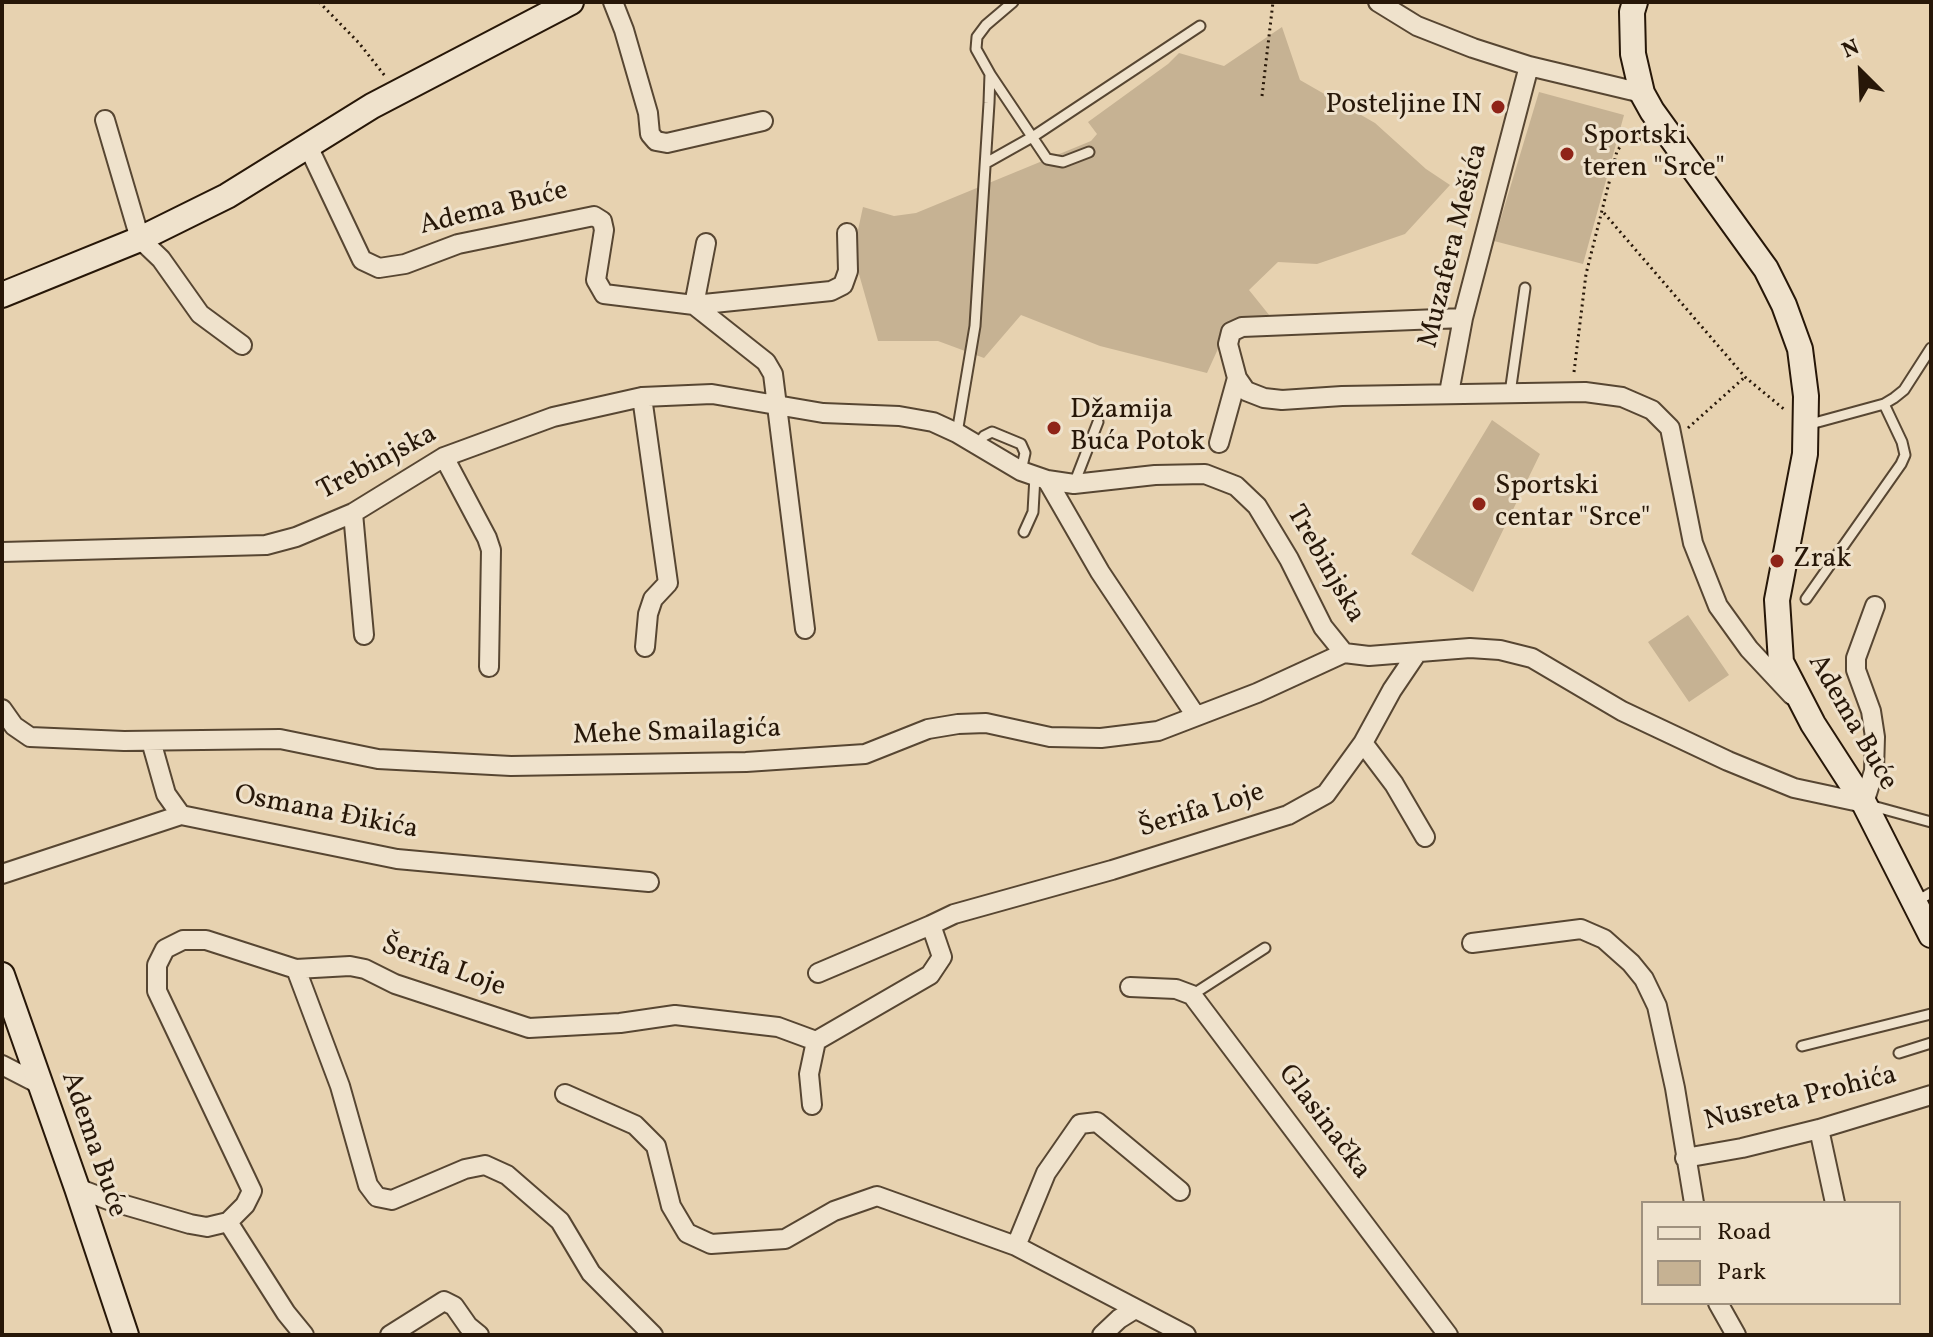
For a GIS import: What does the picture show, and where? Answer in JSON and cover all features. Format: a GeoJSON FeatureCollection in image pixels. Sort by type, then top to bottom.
{"type":"FeatureCollection","features":[{"type":"Feature","properties":{"kind":"street"},"geometry":{"type":"LineString","coordinates":[[2,295],[140,239],[227,196],[307,144],[394,94],[571,2]]}},
{"type":"Feature","properties":{"kind":"street"},"geometry":{"type":"LineString","coordinates":[[613,2],[648,113],[650,134],[656,141],[667,143],[763,121]]}},
{"type":"Feature","properties":{"kind":"street"},"geometry":{"type":"LineString","coordinates":[[1378,2],[1417,26],[1529,66],[1642,93]]}},
{"type":"Feature","properties":{"kind":"street","name":"Adema Buće"},"geometry":{"type":"LineString","coordinates":[[1635,2],[1632,12],[1633,54],[1642,93],[1669,136],[1766,269],[1784,305],[1800,349],[1806,396],[1805,454],[1782,568],[1776,617],[1781,662],[1837,764],[1923,898],[1931,935]]}},
{"type":"Feature","properties":{"kind":"street","name":"Muzafera Mešića"},"geometry":{"type":"LineString","coordinates":[[1449,393],[1463,318],[1529,66]]}},
{"type":"Feature","properties":{"kind":"street"},"geometry":{"type":"LineString","coordinates":[[105,120],[140,239],[161,259],[200,314],[242,345]]}},
{"type":"Feature","properties":{"kind":"street","name":"Adema Buće"},"geometry":{"type":"LineString","coordinates":[[307,144],[362,260],[379,268],[405,264],[458,244],[594,216],[602,221],[604,230],[596,280],[604,294],[694,305],[831,291],[843,285],[848,271],[847,233]]}},
{"type":"Feature","properties":{"kind":"street"},"geometry":{"type":"LineString","coordinates":[[706,243],[694,305],[766,362],[773,374],[805,629]]}},
{"type":"Feature","properties":{"kind":"street"},"geometry":{"type":"LineString","coordinates":[[1463,318],[1242,327],[1231,332],[1228,344],[1237,378],[1246,391],[1264,398],[1572,392],[1622,397],[1652,410],[1670,428],[1693,543],[1718,606],[1749,649],[1805,708]]}},
{"type":"Feature","properties":{"kind":"street"},"geometry":{"type":"LineString","coordinates":[[1219,443],[1237,378]]}},
{"type":"Feature","properties":{"kind":"street","name":"Trebinjska"},"geometry":{"type":"LineString","coordinates":[[2,552],[266,545],[296,537],[353,513],[444,457],[553,417],[642,397],[712,394],[823,413],[899,416],[933,422],[1034,476],[1074,484],[1155,475],[1205,474],[1236,486],[1257,506],[1289,559],[1323,627],[1344,653],[1369,656],[1470,648],[1500,650],[1532,658],[1622,711],[1728,761],[1794,788],[1864,803]]}},
{"type":"Feature","properties":{"kind":"street"},"geometry":{"type":"LineString","coordinates":[[642,397],[668,583],[653,599],[648,614],[645,647]]}},
{"type":"Feature","properties":{"kind":"street"},"geometry":{"type":"LineString","coordinates":[[444,457],[491,550],[489,667]]}},
{"type":"Feature","properties":{"kind":"street"},"geometry":{"type":"LineString","coordinates":[[1034,476],[1196,716]]}},
{"type":"Feature","properties":{"kind":"street"},"geometry":{"type":"LineString","coordinates":[[353,513],[364,635]]}},
{"type":"Feature","properties":{"kind":"street"},"geometry":{"type":"LineString","coordinates":[[1864,803],[1874,771],[1875,737],[1871,711],[1856,670],[1856,658],[1875,606]]}},
{"type":"Feature","properties":{"kind":"street","name":"Mehe Smailagića"},"geometry":{"type":"LineString","coordinates":[[2,709],[14,726],[30,737],[151,741],[280,739],[378,759],[511,766],[746,762],[865,754],[928,729],[958,724],[986,723],[1050,737],[1101,738],[1158,731],[1257,693],[1344,653]]}},
{"type":"Feature","properties":{"kind":"street","name":"Šerifa Loje"},"geometry":{"type":"LineString","coordinates":[[818,973],[954,914],[1112,870],[1288,815],[1326,794],[1363,743],[1392,690],[1417,653]]}},
{"type":"Feature","properties":{"kind":"street"},"geometry":{"type":"LineString","coordinates":[[151,741],[166,794],[181,815]]}},
{"type":"Feature","properties":{"kind":"street"},"geometry":{"type":"LineString","coordinates":[[1363,743],[1394,784],[1425,837]]}},
{"type":"Feature","properties":{"kind":"street","name":"Osmana Đikića"},"geometry":{"type":"LineString","coordinates":[[2,874],[181,815],[397,859],[649,882]]}},
{"type":"Feature","properties":{"kind":"street"},"geometry":{"type":"LineString","coordinates":[[812,1105],[809,1074],[816,1041],[930,975],[942,957],[931,925]]}},
{"type":"Feature","properties":{"kind":"street","name":"Nusreta Prohića"},"geometry":{"type":"LineString","coordinates":[[1472,943],[1581,929],[1604,939],[1631,963],[1644,979],[1657,1006],[1675,1088],[1694,1201]]}},
{"type":"Feature","properties":{"kind":"street","name":"Šerifa Loje"},"geometry":{"type":"LineString","coordinates":[[228,1222],[245,1205],[252,1191],[157,991],[157,965],[165,949],[183,940],[206,940],[296,969],[350,966],[365,969],[395,984],[529,1028],[620,1023],[675,1015],[778,1027],[816,1041]]}},
{"type":"Feature","properties":{"kind":"street"},"geometry":{"type":"LineString","coordinates":[[296,969],[340,1086],[368,1185],[377,1197],[392,1200],[465,1169],[485,1165],[507,1175],[560,1221],[591,1273],[653,1335]]}},
{"type":"Feature","properties":{"kind":"street","name":"Adema Buće"},"geometry":{"type":"LineString","coordinates":[[2,975],[126,1335]]}},
{"type":"Feature","properties":{"kind":"street"},"geometry":{"type":"LineString","coordinates":[[1130,987],[1176,989],[1192,995]]}},
{"type":"Feature","properties":{"kind":"street","name":"Glasinačka"},"geometry":{"type":"LineString","coordinates":[[1192,995],[1448,1335]]}},
{"type":"Feature","properties":{"kind":"street"},"geometry":{"type":"LineString","coordinates":[[2,1065],[39,1084]]}},
{"type":"Feature","properties":{"kind":"street"},"geometry":{"type":"LineString","coordinates":[[565,1094],[635,1125],[656,1146],[671,1206],[687,1233],[711,1244],[785,1239],[834,1211],[877,1196],[1016,1246],[1186,1335]]}},
{"type":"Feature","properties":{"kind":"street","name":"Nusreta Prohića"},"geometry":{"type":"LineString","coordinates":[[1685,1158],[1819,1129],[1931,1095]]}},
{"type":"Feature","properties":{"kind":"street"},"geometry":{"type":"LineString","coordinates":[[1016,1246],[1046,1173],[1080,1124],[1097,1122],[1180,1191]]}},
{"type":"Feature","properties":{"kind":"street"},"geometry":{"type":"LineString","coordinates":[[1819,1129],[1835,1201]]}},
{"type":"Feature","properties":{"kind":"street"},"geometry":{"type":"LineString","coordinates":[[77,1188],[190,1224],[207,1227],[228,1222],[286,1313],[304,1335]]}},
{"type":"Feature","properties":{"kind":"street"},"geometry":{"type":"LineString","coordinates":[[390,1335],[444,1301],[454,1306],[468,1326],[479,1335]]}},
{"type":"Feature","properties":{"kind":"street"},"geometry":{"type":"LineString","coordinates":[[1719,1305],[1736,1335]]}},
{"type":"Feature","properties":{"kind":"street"},"geometry":{"type":"LineString","coordinates":[[1102,1335],[1135,1309]]}},
{"type":"Feature","properties":{"kind":"lane"},"geometry":{"type":"LineString","coordinates":[[1013,2],[986,25],[977,37],[976,49],[1047,159],[1063,162],[1089,152]]}},
{"type":"Feature","properties":{"kind":"lane"},"geometry":{"type":"LineString","coordinates":[[986,163],[1034,136],[1200,26]]}},
{"type":"Feature","properties":{"kind":"lane"},"geometry":{"type":"LineString","coordinates":[[957,433],[975,326],[990,74]]}},
{"type":"Feature","properties":{"kind":"lane"},"geometry":{"type":"LineString","coordinates":[[1510,393],[1525,288]]}},
{"type":"Feature","properties":{"kind":"lane"},"geometry":{"type":"LineString","coordinates":[[1804,425],[1884,404],[1904,390],[1931,348]]}},
{"type":"Feature","properties":{"kind":"lane"},"geometry":{"type":"LineString","coordinates":[[1806,599],[1905,455],[1884,404]]}},
{"type":"Feature","properties":{"kind":"lane"},"geometry":{"type":"LineString","coordinates":[[1074,484],[1098,422]]}},
{"type":"Feature","properties":{"kind":"lane"},"geometry":{"type":"LineString","coordinates":[[1024,532],[1033,512],[1034,476]]}},
{"type":"Feature","properties":{"kind":"lane"},"geometry":{"type":"LineString","coordinates":[[1864,803],[1931,822]]}},
{"type":"Feature","properties":{"kind":"lane"},"geometry":{"type":"LineString","coordinates":[[1192,995],[1265,948]]}},
{"type":"Feature","properties":{"kind":"lane"},"geometry":{"type":"LineString","coordinates":[[1802,1046],[1931,1014]]}},
{"type":"Feature","properties":{"kind":"lane"},"geometry":{"type":"LineString","coordinates":[[1899,1053],[1931,1043]]}},
{"type":"Feature","properties":{"kind":"path"},"geometry":{"type":"LineString","coordinates":[[319,2],[359,43],[394,94]]}},
{"type":"Feature","properties":{"kind":"path"},"geometry":{"type":"LineString","coordinates":[[1262,96],[1273,2]]}},
{"type":"Feature","properties":{"kind":"path"},"geometry":{"type":"LineString","coordinates":[[1572,392],[1586,274],[1617,151],[1623,143],[1632,139],[1669,136]]}},
{"type":"Feature","properties":{"kind":"path"},"geometry":{"type":"LineString","coordinates":[[1602,212],[1745,377],[1804,425]]}},
{"type":"Feature","properties":{"kind":"path"},"geometry":{"type":"LineString","coordinates":[[1673,441],[1745,377]]}},
{"type":"Feature","properties":{"kind":"green space"},"geometry":{"type":"Polygon","coordinates":[[[1282,27],[1300,80],[1375,123],[1426,169],[1450,185],[1405,234],[1317,264],[1278,262],[1249,290],[1278,326],[1227,329],[1207,373],[1100,346],[1021,315],[984,358],[938,341],[878,341],[853,253],[863,207],[894,216],[916,213],[1091,141],[1097,134],[1088,122],[1179,53],[1224,66],[1282,27]]]}},
{"type":"Feature","properties":{"kind":"green space","name":"Sportski teren \"Srce\""},"geometry":{"type":"Polygon","coordinates":[[[1539,92],[1624,115],[1583,264],[1494,241],[1539,92]]]}},
{"type":"Feature","properties":{"kind":"green space","name":"Sportski centar \"Srce\""},"geometry":{"type":"Polygon","coordinates":[[[1492,420],[1540,454],[1473,592],[1411,554],[1492,420]]]}},
{"type":"Feature","properties":{"kind":"green space"},"geometry":{"type":"Polygon","coordinates":[[[1688,615],[1729,675],[1689,702],[1648,642],[1688,615]]]}},
{"type":"Feature","properties":{"kind":"place","name":"Posteljine IN"},"geometry":{"type":"Point","coordinates":[1498,107]}},
{"type":"Feature","properties":{"kind":"place","name":"Sportski teren \"Srce\""},"geometry":{"type":"Point","coordinates":[1567,154]}},
{"type":"Feature","properties":{"kind":"place","name":"Džamija Buća Potok"},"geometry":{"type":"Point","coordinates":[1054,428]}},
{"type":"Feature","properties":{"kind":"place","name":"Sportski centar \"Srce\""},"geometry":{"type":"Point","coordinates":[1479,504]}},
{"type":"Feature","properties":{"kind":"place","name":"Zrak"},"geometry":{"type":"Point","coordinates":[1777,561]}}]}
